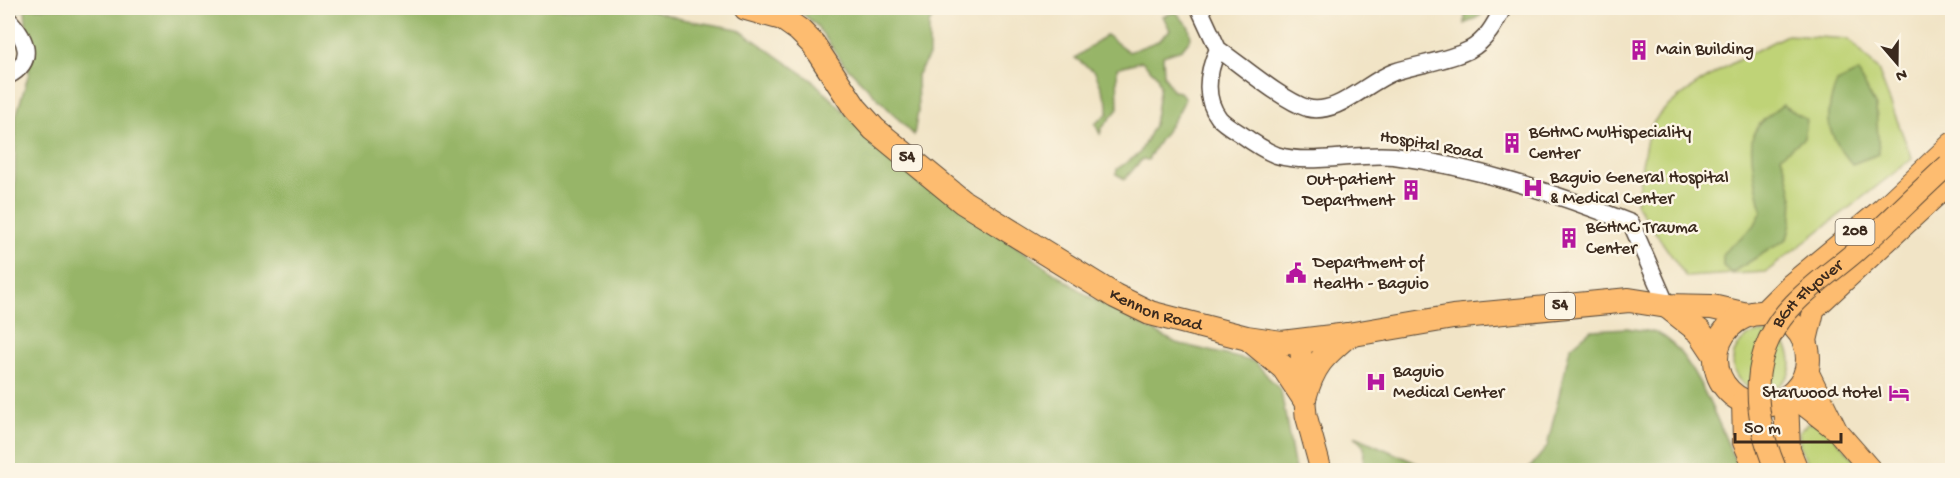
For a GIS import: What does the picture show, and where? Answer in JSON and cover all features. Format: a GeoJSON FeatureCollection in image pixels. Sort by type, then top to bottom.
{"type":"FeatureCollection","features":[{"type":"Feature","properties":{"kind":"highway","name":"Kennon Road"},"geometry":{"type":"LineString","coordinates":[[746,8],[782,18],[799,30],[813,44],[855,108],[874,129],[963,202],[1115,296],[1150,313],[1247,338],[1282,343],[1348,335],[1453,317],[1629,300],[1667,306],[1712,307],[1754,314]]}},
{"type":"Feature","properties":{"kind":"highway","name":"Kennon Road"},"geometry":{"type":"LineString","coordinates":[[1667,306],[1700,332],[1716,356]]}},
{"type":"Feature","properties":{"kind":"highway"},"geometry":{"type":"LineString","coordinates":[[1716,356],[1725,331],[1754,314]]}},
{"type":"Feature","properties":{"kind":"highway","name":"54"},"geometry":{"type":"LineString","coordinates":[[1754,314],[1785,318],[1797,329],[1806,343]]}},
{"type":"Feature","properties":{"kind":"highway"},"geometry":{"type":"LineString","coordinates":[[1304,398],[1311,372],[1321,358],[1348,335]]}},
{"type":"Feature","properties":{"kind":"highway"},"geometry":{"type":"LineString","coordinates":[[1247,338],[1268,352],[1284,368],[1304,398]]}},
{"type":"Feature","properties":{"kind":"highway"},"geometry":{"type":"LineString","coordinates":[[1756,471],[1745,442],[1744,401],[1765,405],[1788,397],[1799,386],[1807,370],[1806,343]]}},
{"type":"Feature","properties":{"kind":"highway","name":"54"},"geometry":{"type":"LineString","coordinates":[[1716,356],[1716,367],[1722,383],[1744,401]]}},
{"type":"Feature","properties":{"kind":"highway"},"geometry":{"type":"LineString","coordinates":[[1788,397],[1788,450],[1796,471]]}},
{"type":"Feature","properties":{"kind":"main road","name":"208"},"geometry":{"type":"LineString","coordinates":[[1754,314],[1883,208],[1953,143]]}},
{"type":"Feature","properties":{"kind":"main road","name":"208"},"geometry":{"type":"LineString","coordinates":[[1814,309],[1951,169]]}},
{"type":"Feature","properties":{"kind":"main road","name":"BGH Flyover"},"geometry":{"type":"LineString","coordinates":[[1776,471],[1758,414],[1758,378],[1766,345],[1788,311],[1951,169]]}},
{"type":"Feature","properties":{"kind":"main road"},"geometry":{"type":"LineString","coordinates":[[1791,284],[1784,298],[1788,311],[1797,315],[1814,309]]}},
{"type":"Feature","properties":{"kind":"main road"},"geometry":{"type":"LineString","coordinates":[[1806,343],[1814,309]]}},
{"type":"Feature","properties":{"kind":"main road"},"geometry":{"type":"LineString","coordinates":[[1300,341],[1304,398],[1321,471]]}},
{"type":"Feature","properties":{"kind":"main road"},"geometry":{"type":"LineString","coordinates":[[1807,370],[1838,431],[1871,471]]}},
{"type":"Feature","properties":{"kind":"main road"},"geometry":{"type":"LineString","coordinates":[[1788,397],[1838,431]]}},
{"type":"Feature","properties":{"kind":"street"},"geometry":{"type":"LineString","coordinates":[[1199,8],[1218,49],[1307,108],[1323,108],[1392,73],[1470,49],[1493,29],[1503,8]]}},
{"type":"Feature","properties":{"kind":"street"},"geometry":{"type":"LineString","coordinates":[[8,19],[18,29],[26,50],[25,62],[19,70],[8,76]]}},
{"type":"Feature","properties":{"kind":"street","name":"Hospital Road"},"geometry":{"type":"LineString","coordinates":[[1218,49],[1210,67],[1208,81],[1219,119],[1256,145],[1278,155],[1305,158],[1370,154],[1396,157],[1470,171],[1568,198],[1631,223],[1667,306]]}},
{"type":"Feature","properties":{"kind":"green space"},"geometry":{"type":"Polygon","coordinates":[[[25,8],[645,8],[681,19],[738,29],[812,80],[863,130],[1000,235],[1088,296],[1176,343],[1255,362],[1281,391],[1295,470],[8,470],[8,331],[13,280],[16,116],[29,73],[25,8]]]}},
{"type":"Feature","properties":{"kind":"green space"},"geometry":{"type":"Polygon","coordinates":[[[796,8],[938,8],[929,24],[929,56],[917,75],[918,111],[914,135],[843,63],[817,26],[796,8]]]}},
{"type":"Feature","properties":{"kind":"green space"},"geometry":{"type":"Polygon","coordinates":[[[1465,8],[1486,8],[1480,16],[1465,24],[1465,8]]]}},
{"type":"Feature","properties":{"kind":"green space"},"geometry":{"type":"Polygon","coordinates":[[[1176,12],[1189,27],[1191,38],[1182,49],[1163,55],[1164,75],[1173,91],[1180,92],[1185,98],[1148,160],[1142,159],[1125,179],[1116,174],[1117,169],[1139,154],[1154,125],[1160,86],[1157,76],[1142,61],[1117,68],[1118,109],[1102,128],[1100,134],[1095,124],[1108,113],[1108,104],[1095,72],[1075,58],[1106,35],[1129,52],[1158,41],[1170,30],[1163,16],[1176,12]]]}},
{"type":"Feature","properties":{"kind":"green space"},"geometry":{"type":"Polygon","coordinates":[[[1787,35],[1849,39],[1878,70],[1912,159],[1766,272],[1686,277],[1636,204],[1648,134],[1660,115],[1692,88],[1733,63],[1787,35]]]}},
{"type":"Feature","properties":{"kind":"green space"},"geometry":{"type":"Polygon","coordinates":[[[1858,72],[1876,107],[1879,154],[1852,164],[1832,135],[1829,106],[1837,82],[1858,72]]]}},
{"type":"Feature","properties":{"kind":"green space"},"geometry":{"type":"Polygon","coordinates":[[[1783,105],[1807,120],[1804,138],[1781,156],[1793,206],[1787,239],[1731,273],[1723,266],[1723,253],[1754,226],[1762,211],[1753,162],[1753,135],[1762,122],[1783,105]]]}},
{"type":"Feature","properties":{"kind":"green space"},"geometry":{"type":"Polygon","coordinates":[[[1627,328],[1659,334],[1672,343],[1684,357],[1706,396],[1739,470],[1528,470],[1547,447],[1570,348],[1591,330],[1627,328]]]}},
{"type":"Feature","properties":{"kind":"green space"},"geometry":{"type":"Polygon","coordinates":[[[1756,333],[1768,333],[1783,341],[1791,356],[1791,368],[1783,383],[1768,391],[1756,391],[1741,383],[1733,368],[1733,356],[1741,341],[1756,333]]]}},
{"type":"Feature","properties":{"kind":"green space"},"geometry":{"type":"Polygon","coordinates":[[[1808,423],[1822,424],[1864,470],[1812,470],[1800,446],[1799,432],[1808,423]]]}},
{"type":"Feature","properties":{"kind":"green space"},"geometry":{"type":"Polygon","coordinates":[[[1355,436],[1425,467],[1447,470],[1363,470],[1364,447],[1355,436]]]}},
{"type":"Feature","properties":{"kind":"waterway"},"geometry":{"type":"LineString","coordinates":[[17,8],[21,9]]}},
{"type":"Feature","properties":{"kind":"place","name":"Main Building"},"geometry":{"type":"Point","coordinates":[1639,50]}},
{"type":"Feature","properties":{"kind":"place","name":"BGHMC Multispeciality Center"},"geometry":{"type":"Point","coordinates":[1512,143]}},
{"type":"Feature","properties":{"kind":"place","name":"Baguio General Hospital & Medical Center"},"geometry":{"type":"Point","coordinates":[1533,188]}},
{"type":"Feature","properties":{"kind":"place","name":"Out-patient Department"},"geometry":{"type":"Point","coordinates":[1411,190]}},
{"type":"Feature","properties":{"kind":"place","name":"BGHMC Trauma Center"},"geometry":{"type":"Point","coordinates":[1569,238]}},
{"type":"Feature","properties":{"kind":"place","name":"Department of Health - Baguio"},"geometry":{"type":"Point","coordinates":[1296,273]}},
{"type":"Feature","properties":{"kind":"place","name":"Baguio Medical Center"},"geometry":{"type":"Point","coordinates":[1376,382]}},
{"type":"Feature","properties":{"kind":"place","name":"Starwood Hotel"},"geometry":{"type":"Point","coordinates":[1899,393]}}]}
